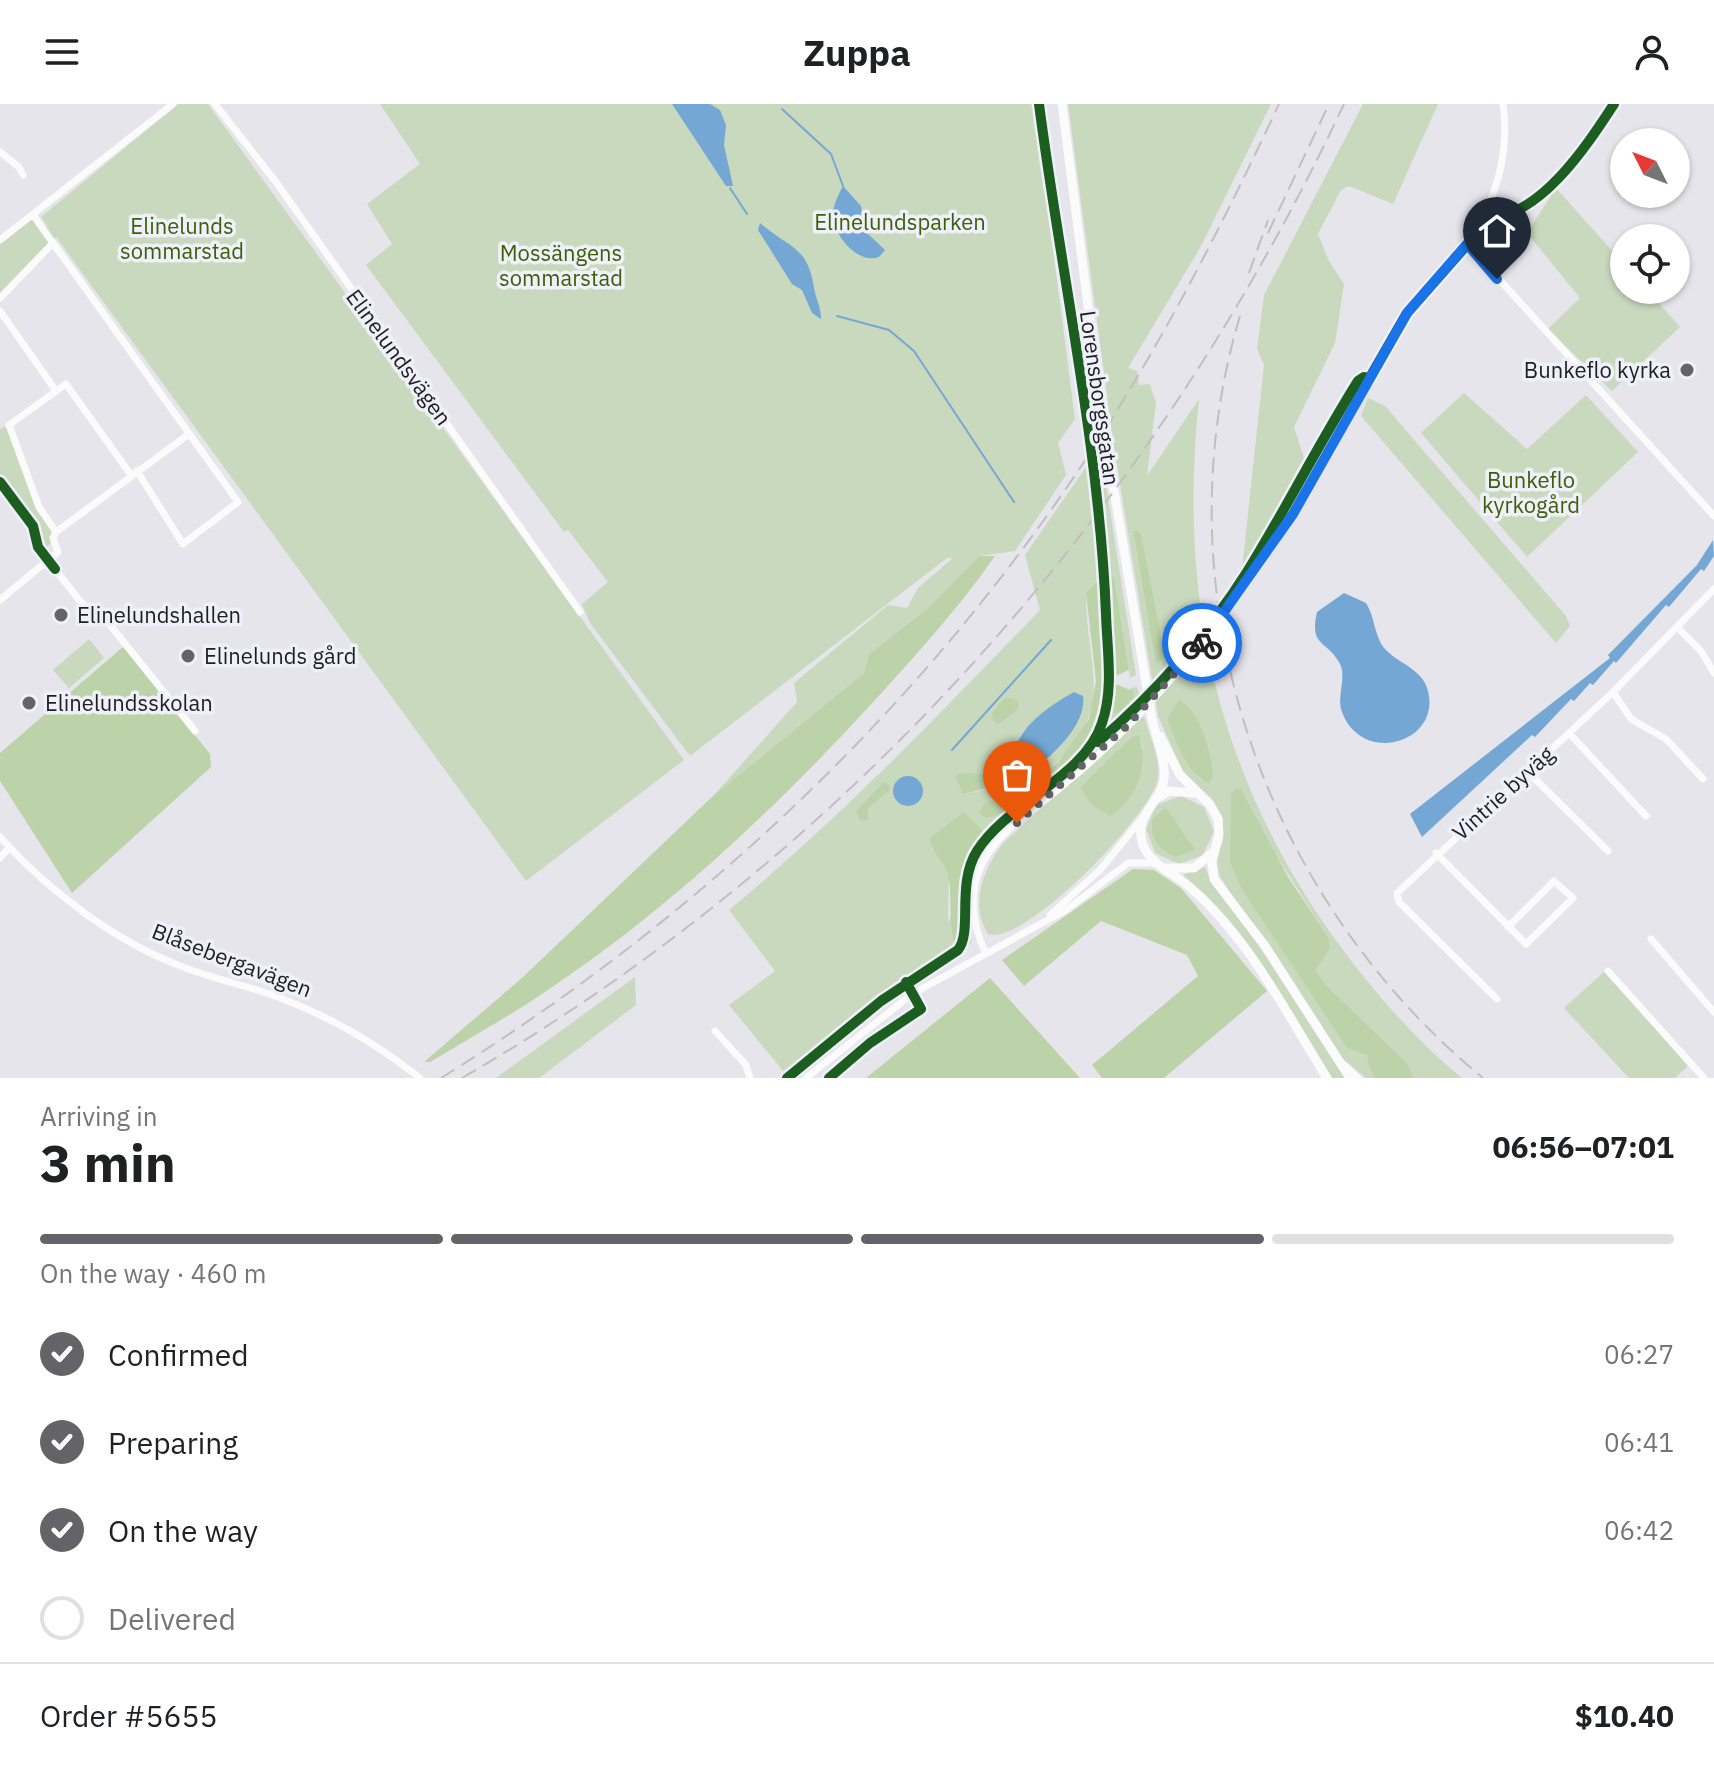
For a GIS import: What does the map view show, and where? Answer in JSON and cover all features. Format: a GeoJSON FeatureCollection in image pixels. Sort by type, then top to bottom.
{"type":"FeatureCollection","features":[{"type":"Feature","properties":{"kind":"main road","name":"Lorensborgsgatan"},"geometry":{"type":"LineString","coordinates":[[1062,104],[1088,321],[1147,691],[1165,775],[1163,786],[1143,816]]}},
{"type":"Feature","properties":{"kind":"main road","name":"Lorensborgsgatan"},"geometry":{"type":"LineString","coordinates":[[1147,691],[1167,752],[1218,819],[1212,862],[1214,879],[1265,946],[1350,1078]]}},
{"type":"Feature","properties":{"kind":"main road"},"geometry":{"type":"LineString","coordinates":[[1151,803],[1169,791],[1197,794]]}},
{"type":"Feature","properties":{"kind":"main road"},"geometry":{"type":"LineString","coordinates":[[1143,816],[1141,841],[1150,858],[1208,905],[1241,944],[1327,1078]]}},
{"type":"Feature","properties":{"kind":"main road"},"geometry":{"type":"LineString","coordinates":[[1162,866],[1194,868],[1215,849]]}},
{"type":"Feature","properties":{"kind":"street"},"geometry":{"type":"LineString","coordinates":[[0,240],[173,104]]}},
{"type":"Feature","properties":{"kind":"street","name":"Elinelundsvägen"},"geometry":{"type":"LineString","coordinates":[[215,104],[276,182],[580,612]]}},
{"type":"Feature","properties":{"kind":"street"},"geometry":{"type":"LineString","coordinates":[[986,954],[975,922],[973,903],[975,883],[989,853],[1017,823],[1113,740],[1180,670],[1249,580],[1326,459],[1399,325],[1467,244],[1483,219],[1504,161],[1507,137],[1503,104]]}},
{"type":"Feature","properties":{"kind":"street"},"geometry":{"type":"LineString","coordinates":[[1535,200],[1582,152],[1614,104]]}},
{"type":"Feature","properties":{"kind":"street"},"geometry":{"type":"LineString","coordinates":[[0,152],[19,167],[23,175]]}},
{"type":"Feature","properties":{"kind":"street"},"geometry":{"type":"LineString","coordinates":[[33,215],[238,502],[183,544],[66,384],[9,425],[39,507],[56,532]]}},
{"type":"Feature","properties":{"kind":"street"},"geometry":{"type":"LineString","coordinates":[[1483,219],[1497,219]]}},
{"type":"Feature","properties":{"kind":"street"},"geometry":{"type":"LineString","coordinates":[[0,298],[53,243]]}},
{"type":"Feature","properties":{"kind":"street"},"geometry":{"type":"LineString","coordinates":[[1467,244],[1714,516]]}},
{"type":"Feature","properties":{"kind":"street"},"geometry":{"type":"LineString","coordinates":[[0,311],[56,391]]}},
{"type":"Feature","properties":{"kind":"street"},"geometry":{"type":"LineString","coordinates":[[0,600],[58,552],[53,538],[56,532],[189,434]]}},
{"type":"Feature","properties":{"kind":"street"},"geometry":{"type":"LineString","coordinates":[[55,569],[91,615]]}},
{"type":"Feature","properties":{"kind":"street","name":"Vintrie byväg"},"geometry":{"type":"LineString","coordinates":[[1497,999],[1399,902],[1397,893],[1436,853],[1613,692],[1714,589]]}},
{"type":"Feature","properties":{"kind":"street"},"geometry":{"type":"LineString","coordinates":[[102,615],[195,731]]}},
{"type":"Feature","properties":{"kind":"street"},"geometry":{"type":"LineString","coordinates":[[1678,628],[1701,651],[1714,673]]}},
{"type":"Feature","properties":{"kind":"street"},"geometry":{"type":"LineString","coordinates":[[1613,692],[1631,719],[1666,739],[1703,779]]}},
{"type":"Feature","properties":{"kind":"street"},"geometry":{"type":"LineString","coordinates":[[1569,733],[1646,816]]}},
{"type":"Feature","properties":{"kind":"street"},"geometry":{"type":"LineString","coordinates":[[1527,771],[1608,851]]}},
{"type":"Feature","properties":{"kind":"street"},"geometry":{"type":"LineString","coordinates":[[1019,937],[1083,887],[1143,816]]}},
{"type":"Feature","properties":{"kind":"street","name":"Blåsebergavägen"},"geometry":{"type":"LineString","coordinates":[[0,837],[67,898],[138,947],[184,968],[282,999],[323,1016],[359,1033],[420,1078]]}},
{"type":"Feature","properties":{"kind":"street"},"geometry":{"type":"LineString","coordinates":[[0,857],[9,848]]}},
{"type":"Feature","properties":{"kind":"street"},"geometry":{"type":"LineString","coordinates":[[1436,853],[1508,927],[1526,944],[1573,898],[1554,881],[1508,927]]}},
{"type":"Feature","properties":{"kind":"street"},"geometry":{"type":"LineString","coordinates":[[806,1078],[912,994],[1066,910],[1128,863],[1144,861],[1162,866]]}},
{"type":"Feature","properties":{"kind":"street"},"geometry":{"type":"LineString","coordinates":[[1651,939],[1714,1012]]}},
{"type":"Feature","properties":{"kind":"street"},"geometry":{"type":"LineString","coordinates":[[1608,971],[1704,1078]]}},
{"type":"Feature","properties":{"kind":"street"},"geometry":{"type":"LineString","coordinates":[[715,1031],[746,1065],[750,1078]]}},
{"type":"Feature","properties":{"kind":"street"},"geometry":{"type":"LineString","coordinates":[[1339,1062],[1358,1078]]}},
{"type":"Feature","properties":{"kind":"green space","name":"Elinelunds sommarstad"},"geometry":{"type":"Polygon","coordinates":[[[178,104],[208,104],[684,760],[526,881],[56,237],[0,294],[0,242],[33,215],[50,230],[41,217],[178,104]]]}},
{"type":"Feature","properties":{"kind":"green space","name":"Mossängens sommarstad"},"geometry":{"type":"Polygon","coordinates":[[[380,104],[1034,104],[1075,419],[1058,443],[1066,475],[1015,551],[979,556],[928,608],[869,654],[864,673],[714,795],[797,702],[794,683],[888,605],[907,608],[918,588],[953,558],[947,558],[690,756],[590,623],[582,604],[608,582],[568,530],[564,532],[366,265],[392,244],[367,204],[420,164],[380,104]]]}},
{"type":"Feature","properties":{"kind":"green space"},"geometry":{"type":"Polygon","coordinates":[[[1068,104],[1271,104],[1200,248],[1128,368],[1137,371],[1139,385],[1150,384],[1156,403],[1147,476],[1199,399],[1194,475],[1195,549],[1203,621],[1217,691],[1238,759],[1267,826],[1303,891],[1346,954],[1400,1019],[1462,1078],[1414,1078],[1408,1064],[1325,984],[1316,970],[1330,949],[1329,938],[1267,841],[1232,840],[1230,863],[1241,888],[1295,965],[1368,1055],[1367,1062],[1374,1078],[1366,1078],[1342,1058],[1220,877],[1216,859],[1223,841],[1223,818],[1213,800],[1182,770],[1158,716],[1113,441],[1068,104]],[[1133,531],[1156,664],[1166,648],[1154,614],[1141,534],[1133,531]],[[1167,720],[1186,762],[1200,779],[1213,777],[1204,735],[1167,720]]]}},
{"type":"Feature","properties":{"kind":"green space"},"geometry":{"type":"Polygon","coordinates":[[[1363,104],[1438,104],[1393,204],[1349,186],[1341,190],[1318,234],[1329,261],[1344,284],[1335,343],[1294,427],[1304,458],[1242,569],[1264,365],[1257,349],[1264,295],[1363,104]]]}},
{"type":"Feature","properties":{"kind":"green space"},"geometry":{"type":"Polygon","coordinates":[[[1556,188],[1610,248],[1610,304],[1659,304],[1680,327],[1612,391],[1548,329],[1580,298],[1527,233],[1556,188]]]}},
{"type":"Feature","properties":{"kind":"green space","name":"Bunkeflo kyrkogård"},"geometry":{"type":"Polygon","coordinates":[[[1464,393],[1527,449],[1586,395],[1638,452],[1527,557],[1421,433],[1464,393]]]}},
{"type":"Feature","properties":{"kind":"green space"},"geometry":{"type":"Polygon","coordinates":[[[1368,398],[1385,406],[1566,616],[1570,626],[1556,643],[1361,416],[1368,398]]]}},
{"type":"Feature","properties":{"kind":"green space"},"geometry":{"type":"Polygon","coordinates":[[[5,427],[12,430],[27,481],[57,536],[47,547],[0,486],[0,429],[5,427]]]}},
{"type":"Feature","properties":{"kind":"green space"},"geometry":{"type":"Polygon","coordinates":[[[1100,447],[1136,675],[1130,678],[1114,577],[1109,577],[1113,683],[1109,712],[1131,688],[1137,687],[1140,698],[1081,762],[1002,828],[983,850],[968,886],[971,943],[948,962],[944,957],[881,993],[784,1072],[729,1005],[775,971],[729,910],[850,802],[1040,610],[1025,555],[1100,447]],[[1099,577],[1086,593],[1094,689],[1091,709],[1083,729],[1069,750],[1046,772],[1016,795],[994,800],[999,817],[1073,756],[1102,696],[1099,577]],[[1059,701],[1020,736],[1023,771],[1029,772],[1064,742],[1080,714],[1059,701]],[[961,773],[963,794],[989,789],[989,777],[961,773]],[[982,836],[931,847],[949,875],[948,922],[971,857],[982,836]]]}},
{"type":"Feature","properties":{"kind":"green space"},"geometry":{"type":"Polygon","coordinates":[[[1133,531],[1141,534],[1165,656],[1156,665],[1133,531]]]}},
{"type":"Feature","properties":{"kind":"green space"},"geometry":{"type":"Polygon","coordinates":[[[979,556],[995,556],[932,637],[826,752],[710,864],[627,933],[539,996],[430,1062],[424,1062],[523,977],[714,795],[864,673],[869,654],[928,608],[979,556]]]}},
{"type":"Feature","properties":{"kind":"green space"},"geometry":{"type":"Polygon","coordinates":[[[1100,577],[1103,670],[1096,716],[1087,737],[1069,761],[1015,806],[997,816],[984,817],[979,813],[985,802],[1014,797],[1036,781],[1059,761],[1089,719],[1096,681],[1086,593],[1100,577]]]}},
{"type":"Feature","properties":{"kind":"green space"},"geometry":{"type":"Polygon","coordinates":[[[1109,577],[1114,577],[1129,670],[1111,678],[1109,577]]]}},
{"type":"Feature","properties":{"kind":"green space"},"geometry":{"type":"Polygon","coordinates":[[[89,639],[104,658],[69,688],[53,670],[89,639]]]}},
{"type":"Feature","properties":{"kind":"green space"},"geometry":{"type":"Polygon","coordinates":[[[124,646],[210,754],[211,767],[72,893],[0,781],[0,753],[124,646]]]}},
{"type":"Feature","properties":{"kind":"green space"},"geometry":{"type":"Polygon","coordinates":[[[1113,683],[1133,691],[1133,698],[1119,713],[1109,713],[1113,683]]]}},
{"type":"Feature","properties":{"kind":"green space"},"geometry":{"type":"Polygon","coordinates":[[[1004,698],[1018,702],[1018,709],[998,725],[993,721],[992,713],[1004,698]]]}},
{"type":"Feature","properties":{"kind":"green space"},"geometry":{"type":"Polygon","coordinates":[[[1179,699],[1194,714],[1204,734],[1213,777],[1209,783],[1188,764],[1167,720],[1179,699]]]}},
{"type":"Feature","properties":{"kind":"green space"},"geometry":{"type":"Polygon","coordinates":[[[1144,716],[1155,749],[1158,775],[1148,799],[1132,823],[1055,901],[1029,920],[1005,932],[988,934],[982,922],[979,898],[985,875],[1003,843],[1144,716]],[[1139,736],[1133,737],[1080,787],[1143,748],[1139,736]]]}},
{"type":"Feature","properties":{"kind":"green space"},"geometry":{"type":"Polygon","coordinates":[[[1139,735],[1143,758],[1139,781],[1128,801],[1110,816],[1090,803],[1080,787],[1133,736],[1139,735]]]}},
{"type":"Feature","properties":{"kind":"green space"},"geometry":{"type":"Polygon","coordinates":[[[961,773],[985,774],[996,778],[996,786],[963,794],[955,776],[961,773]]]}},
{"type":"Feature","properties":{"kind":"green space"},"geometry":{"type":"Polygon","coordinates":[[[883,783],[888,783],[890,790],[868,808],[868,820],[860,821],[856,811],[883,783]]]}},
{"type":"Feature","properties":{"kind":"green space"},"geometry":{"type":"Polygon","coordinates":[[[1235,789],[1241,789],[1288,877],[1329,938],[1330,949],[1316,970],[1325,984],[1408,1064],[1414,1078],[1374,1078],[1367,1062],[1368,1055],[1347,1048],[1241,888],[1230,863],[1231,795],[1235,789]]]}},
{"type":"Feature","properties":{"kind":"green space"},"geometry":{"type":"Polygon","coordinates":[[[1181,796],[1204,807],[1214,831],[1203,855],[1179,864],[1155,853],[1146,829],[1156,805],[1181,796]]]}},
{"type":"Feature","properties":{"kind":"green space"},"geometry":{"type":"Polygon","coordinates":[[[1166,808],[1196,850],[1175,857],[1156,842],[1152,831],[1153,818],[1166,808]]]}},
{"type":"Feature","properties":{"kind":"green space"},"geometry":{"type":"Polygon","coordinates":[[[964,812],[983,831],[960,884],[961,938],[954,942],[949,878],[930,838],[964,812]]]}},
{"type":"Feature","properties":{"kind":"green space"},"geometry":{"type":"Polygon","coordinates":[[[1205,867],[1212,884],[1252,935],[1345,1078],[1332,1078],[1228,919],[1183,875],[1205,867]]]}},
{"type":"Feature","properties":{"kind":"green space"},"geometry":{"type":"Polygon","coordinates":[[[1133,869],[1154,870],[1181,888],[1267,991],[1164,1078],[1102,1078],[1092,1065],[1198,976],[1187,955],[1101,921],[1024,986],[1002,960],[1133,869]]]}},
{"type":"Feature","properties":{"kind":"green space"},"geometry":{"type":"Polygon","coordinates":[[[1605,971],[1688,1066],[1675,1078],[1629,1078],[1564,1008],[1605,971]]]}},
{"type":"Feature","properties":{"kind":"green space"},"geometry":{"type":"Polygon","coordinates":[[[635,977],[636,1005],[539,1078],[496,1078],[635,977]]]}},
{"type":"Feature","properties":{"kind":"green space"},"geometry":{"type":"Polygon","coordinates":[[[990,978],[1080,1078],[866,1078],[990,978]]]}},
{"type":"Feature","properties":{"kind":"water"},"geometry":{"type":"Polygon","coordinates":[[[672,104],[710,104],[720,110],[726,125],[724,145],[733,186],[726,186],[672,104]]]}},
{"type":"Feature","properties":{"kind":"water"},"geometry":{"type":"Polygon","coordinates":[[[843,186],[861,206],[865,231],[885,250],[879,257],[863,257],[842,240],[834,224],[833,213],[843,186]]]}},
{"type":"Feature","properties":{"kind":"water"},"geometry":{"type":"Polygon","coordinates":[[[760,223],[802,256],[811,274],[821,319],[812,313],[802,290],[792,284],[758,230],[760,223]]]}},
{"type":"Feature","properties":{"kind":"water"},"geometry":{"type":"Polygon","coordinates":[[[1713,540],[1714,556],[1704,571],[1701,569],[1669,607],[1666,605],[1616,663],[1614,661],[1574,701],[1571,699],[1535,737],[1532,735],[1422,837],[1410,814],[1610,658],[1608,655],[1697,565],[1713,540]]]}},
{"type":"Feature","properties":{"kind":"water"},"geometry":{"type":"Polygon","coordinates":[[[1344,593],[1366,603],[1384,648],[1417,673],[1427,687],[1428,713],[1421,726],[1410,736],[1395,742],[1380,743],[1365,738],[1351,728],[1342,712],[1342,669],[1335,656],[1317,638],[1315,624],[1317,612],[1344,593]]]}},
{"type":"Feature","properties":{"kind":"water"},"geometry":{"type":"Polygon","coordinates":[[[1074,692],[1083,696],[1083,707],[1066,740],[1029,772],[1023,771],[1013,756],[1022,735],[1045,710],[1074,692]]]}},
{"type":"Feature","properties":{"kind":"water"},"geometry":{"type":"Polygon","coordinates":[[[908,776],[919,780],[923,791],[919,802],[908,806],[897,802],[893,791],[897,780],[908,776]]]}},
{"type":"Feature","properties":{"kind":"waterway"},"geometry":{"type":"LineString","coordinates":[[782,109],[831,154],[843,186]]}},
{"type":"Feature","properties":{"kind":"waterway"},"geometry":{"type":"LineString","coordinates":[[730,188],[747,214]]}},
{"type":"Feature","properties":{"kind":"waterway"},"geometry":{"type":"LineString","coordinates":[[837,316],[889,330],[914,351],[1014,502]]}},
{"type":"Feature","properties":{"kind":"waterway"},"geometry":{"type":"LineString","coordinates":[[952,750],[1051,640]]}},
{"type":"Feature","properties":{"kind":"railway"},"geometry":{"type":"LineString","coordinates":[[441,1078],[539,1014],[634,944],[724,870],[810,790],[892,707],[969,618],[1040,525],[1130,389],[1198,269],[1279,104]]}},
{"type":"Feature","properties":{"kind":"railway"},"geometry":{"type":"LineString","coordinates":[[1268,233],[1329,104]]}},
{"type":"Feature","properties":{"kind":"railway"},"geometry":{"type":"LineString","coordinates":[[462,1078],[603,988],[736,888],[861,778],[977,658],[1084,531],[1181,395],[1268,253],[1344,104]]}},
{"type":"Feature","properties":{"kind":"railway"},"geometry":{"type":"LineString","coordinates":[[1249,273],[1268,220]]}},
{"type":"Feature","properties":{"kind":"railway"},"geometry":{"type":"LineString","coordinates":[[1240,316],[1218,421],[1212,526],[1222,631],[1248,733],[1287,830],[1340,922],[1406,1005],[1483,1078]]}},
{"type":"Feature","properties":{"kind":"cycle path"},"geometry":{"type":"LineString","coordinates":[[787,1078],[881,1001],[958,950],[964,931],[967,878],[977,851],[1007,818],[1080,759],[1093,742],[1106,710],[1108,655],[1096,486],[1039,104]]}},
{"type":"Feature","properties":{"kind":"cycle path"},"geometry":{"type":"LineString","coordinates":[[1098,742],[1159,683],[1232,595],[1358,381],[1364,377],[1369,379],[1407,313],[1473,238],[1483,219],[1504,216],[1542,194],[1575,159],[1614,104]]}},
{"type":"Feature","properties":{"kind":"cycle path"},"geometry":{"type":"LineString","coordinates":[[0,482],[33,526],[38,547],[55,569]]}},
{"type":"Feature","properties":{"kind":"cycle path"},"geometry":{"type":"LineString","coordinates":[[829,1078],[870,1043],[921,1009],[906,982]]}},
{"type":"Feature","properties":{"kind":"way so far"},"geometry":{"type":"LineString","coordinates":[[1017,823],[1071,779],[1141,713],[1202,643]]}},
{"type":"Feature","properties":{"kind":"place","name":"Bunkeflo kyrka"},"geometry":{"type":"Point","coordinates":[1687,370]}},
{"type":"Feature","properties":{"kind":"place","name":"Elinelundshallen"},"geometry":{"type":"Point","coordinates":[61,615]}},
{"type":"Feature","properties":{"kind":"place","name":"Elinelunds gård"},"geometry":{"type":"Point","coordinates":[188,656]}},
{"type":"Feature","properties":{"kind":"place","name":"Elinelundsskolan"},"geometry":{"type":"Point","coordinates":[29,703]}},
{"type":"Feature","properties":{"kind":"route"},"geometry":{"type":"LineString","coordinates":[[1202,643],[1293,514],[1389,341],[1416,301],[1467,244],[1497,279]]}},
{"type":"Feature","properties":{"kind":"park label","name":"Elinelundsparken"},"geometry":{"type":"Point","coordinates":[900,222]}}]}
